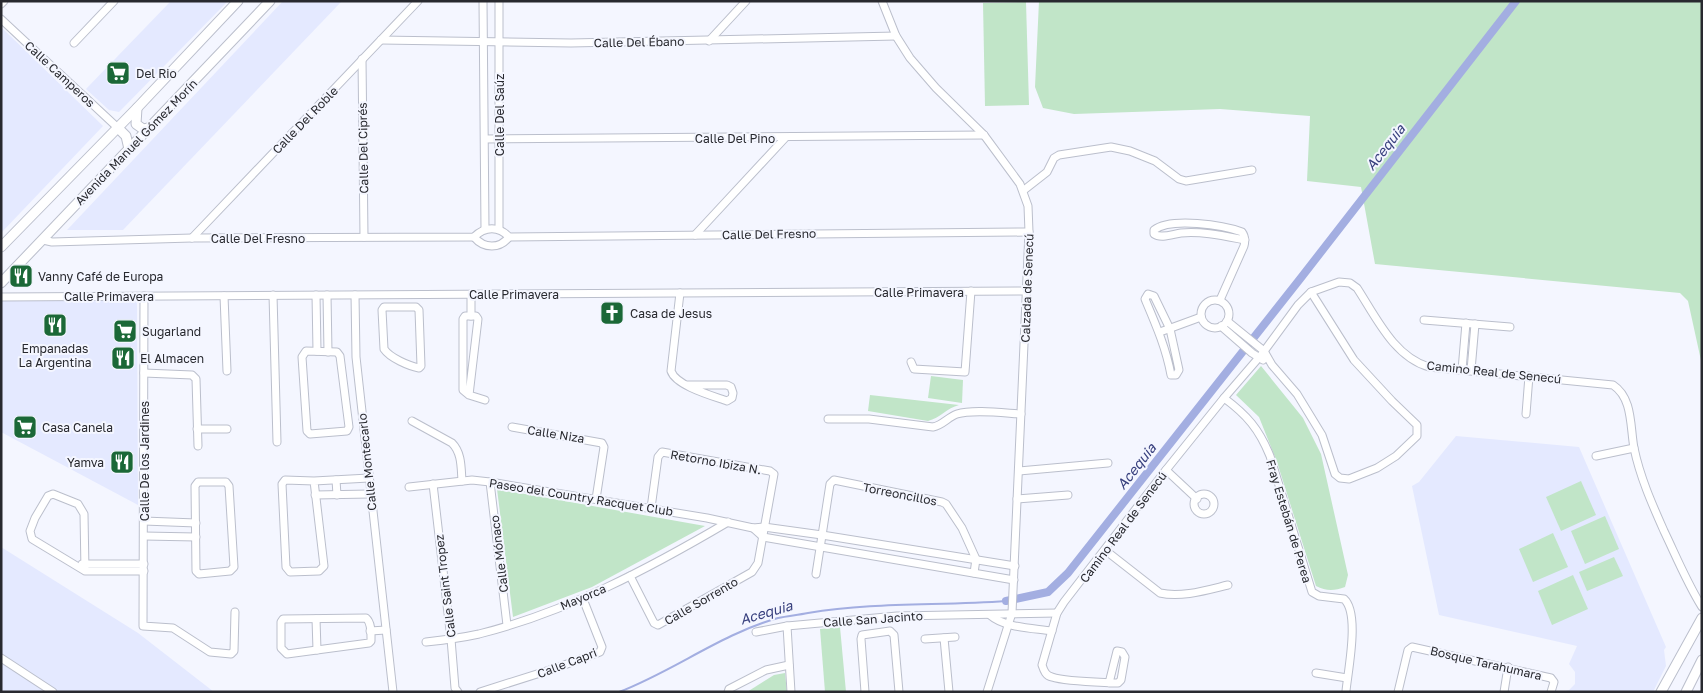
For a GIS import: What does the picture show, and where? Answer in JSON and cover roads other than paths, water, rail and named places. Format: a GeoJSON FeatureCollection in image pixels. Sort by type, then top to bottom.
{"type":"FeatureCollection","features":[{"type":"Feature","properties":{"kind":"main road","name":"Avenida Manuel Gómez Morín"},"geometry":{"type":"LineString","coordinates":[[1,247],[118,128],[238,1]]}},
{"type":"Feature","properties":{"kind":"main road","name":"Avenida Manuel Gómez Morín"},"geometry":{"type":"LineString","coordinates":[[1,283],[270,1]]}},
{"type":"Feature","properties":{"kind":"main road"},"geometry":{"type":"LineString","coordinates":[[137,108],[136,124],[140,128],[148,128]]}},
{"type":"Feature","properties":{"kind":"main road"},"geometry":{"type":"LineString","coordinates":[[118,128],[125,134],[129,149]]}},
{"type":"Feature","properties":{"kind":"main road"},"geometry":{"type":"LineString","coordinates":[[1661,692],[1702,618]]}},
{"type":"Feature","properties":{"kind":"main road"},"geometry":{"type":"LineString","coordinates":[[1686,692],[1702,660]]}},
{"type":"Feature","properties":{"kind":"street"},"geometry":{"type":"LineString","coordinates":[[74,43],[114,1]]}},
{"type":"Feature","properties":{"kind":"street","name":"Calle Del Roble"},"geometry":{"type":"LineString","coordinates":[[192,238],[418,1]]}},
{"type":"Feature","properties":{"kind":"street","name":"Calle Del Saúz"},"geometry":{"type":"LineString","coordinates":[[483,1],[486,229]]}},
{"type":"Feature","properties":{"kind":"street","name":"Calle Del Saúz"},"geometry":{"type":"LineString","coordinates":[[499,230],[500,1]]}},
{"type":"Feature","properties":{"kind":"street"},"geometry":{"type":"LineString","coordinates":[[709,41],[746,1]]}},
{"type":"Feature","properties":{"kind":"street","name":"Calzada de Senecú"},"geometry":{"type":"LineString","coordinates":[[882,1],[896,36],[910,58],[936,88],[984,135],[1024,190],[1028,206],[1029,232],[1012,613],[987,692]]}},
{"type":"Feature","properties":{"kind":"street","name":"Calle Camperos"},"geometry":{"type":"LineString","coordinates":[[1,20],[118,128]]}},
{"type":"Feature","properties":{"kind":"street","name":"Calle Del Ébano"},"geometry":{"type":"LineString","coordinates":[[381,40],[484,42],[709,41],[896,36]]}},
{"type":"Feature","properties":{"kind":"street","name":"Calle Del Ciprés"},"geometry":{"type":"LineString","coordinates":[[362,60],[364,237]]}},
{"type":"Feature","properties":{"kind":"street","name":"Calle Del Pino"},"geometry":{"type":"LineString","coordinates":[[485,139],[984,135]]}},
{"type":"Feature","properties":{"kind":"street"},"geometry":{"type":"LineString","coordinates":[[695,235],[786,138]]}},
{"type":"Feature","properties":{"kind":"street"},"geometry":{"type":"LineString","coordinates":[[1024,190],[1047,172],[1054,158],[1058,155],[1112,147],[1141,154],[1155,161],[1179,179],[1186,181],[1252,170]]}},
{"type":"Feature","properties":{"kind":"street"},"geometry":{"type":"LineString","coordinates":[[1200,232],[1201,223]]}},
{"type":"Feature","properties":{"kind":"street"},"geometry":{"type":"LineString","coordinates":[[1220,300],[1244,246],[1245,240],[1243,234],[1240,231],[1201,223],[1178,224],[1157,228],[1154,232],[1155,236],[1159,236],[1200,232],[1245,240]]}},
{"type":"Feature","properties":{"kind":"street"},"geometry":{"type":"LineString","coordinates":[[474,237],[486,229],[499,230],[510,237]]}},
{"type":"Feature","properties":{"kind":"street","name":"Calle Del Fresno"},"geometry":{"type":"LineString","coordinates":[[43,240],[52,242],[192,238],[474,237],[489,246],[501,244],[510,237],[1029,232]]}},
{"type":"Feature","properties":{"kind":"street","name":"Camino Real de Senecú"},"geometry":{"type":"LineString","coordinates":[[1109,683],[1052,678],[1048,675],[1042,665],[1058,613],[1166,470],[1264,351],[1298,304],[1311,292],[1339,282],[1350,283],[1357,288],[1389,338],[1418,364],[1429,367],[1613,384],[1622,392],[1627,402],[1634,448],[1644,486],[1673,550],[1702,607]]}},
{"type":"Feature","properties":{"kind":"street","name":"Calle Primavera"},"geometry":{"type":"LineString","coordinates":[[1,297],[1026,291]]}},
{"type":"Feature","properties":{"kind":"street"},"geometry":{"type":"LineString","coordinates":[[911,362],[914,369],[965,372],[971,292]]}},
{"type":"Feature","properties":{"kind":"street"},"geometry":{"type":"LineString","coordinates":[[1224,324],[1228,309],[1220,300],[1212,300],[1205,303],[1201,310],[1203,322],[1209,326],[1224,324],[1245,336],[1264,351],[1272,365],[1297,394],[1310,414],[1322,435],[1335,474],[1340,478],[1349,479],[1376,468],[1396,456],[1417,436],[1418,428],[1414,421],[1392,401],[1354,360],[1311,292]]}},
{"type":"Feature","properties":{"kind":"street"},"geometry":{"type":"LineString","coordinates":[[680,293],[671,371],[674,377],[687,385],[727,401],[732,398],[734,393],[731,387],[727,385],[687,385]]}},
{"type":"Feature","properties":{"kind":"street"},"geometry":{"type":"LineString","coordinates":[[471,316],[472,294]]}},
{"type":"Feature","properties":{"kind":"street"},"geometry":{"type":"LineString","coordinates":[[1148,294],[1154,296],[1170,329],[1179,370],[1176,375],[1170,375],[1168,358],[1160,332],[1145,299],[1148,294]]}},
{"type":"Feature","properties":{"kind":"street"},"geometry":{"type":"LineString","coordinates":[[273,295],[277,442]]}},
{"type":"Feature","properties":{"kind":"street"},"geometry":{"type":"LineString","coordinates":[[316,295],[317,351]]}},
{"type":"Feature","properties":{"kind":"street"},"geometry":{"type":"LineString","coordinates":[[327,295],[328,352]]}},
{"type":"Feature","properties":{"kind":"street","name":"Calle Montecarlo"},"geometry":{"type":"LineString","coordinates":[[355,295],[356,357],[392,692]]}},
{"type":"Feature","properties":{"kind":"street"},"geometry":{"type":"LineString","coordinates":[[400,295],[400,307]]}},
{"type":"Feature","properties":{"kind":"street","name":"Calle De los Jardines"},"geometry":{"type":"LineString","coordinates":[[144,296],[143,626],[173,628],[210,652],[231,654],[234,652],[235,612]]}},
{"type":"Feature","properties":{"kind":"street"},"geometry":{"type":"LineString","coordinates":[[224,296],[226,371]]}},
{"type":"Feature","properties":{"kind":"street"},"geometry":{"type":"LineString","coordinates":[[384,307],[400,307],[416,307],[418,310],[421,366],[419,368],[386,352],[382,345],[382,309],[384,307]]}},
{"type":"Feature","properties":{"kind":"street"},"geometry":{"type":"LineString","coordinates":[[469,396],[478,319],[476,316],[465,316],[463,319],[463,390],[469,396],[485,400]]}},
{"type":"Feature","properties":{"kind":"street"},"geometry":{"type":"LineString","coordinates":[[1160,332],[1201,317]]}},
{"type":"Feature","properties":{"kind":"street"},"geometry":{"type":"LineString","coordinates":[[1424,320],[1510,327]]}},
{"type":"Feature","properties":{"kind":"street"},"geometry":{"type":"LineString","coordinates":[[1462,370],[1466,323]]}},
{"type":"Feature","properties":{"kind":"street"},"geometry":{"type":"LineString","coordinates":[[1224,324],[1239,343],[1272,365]]}},
{"type":"Feature","properties":{"kind":"street"},"geometry":{"type":"LineString","coordinates":[[1471,370],[1475,324]]}},
{"type":"Feature","properties":{"kind":"street"},"geometry":{"type":"LineString","coordinates":[[306,352],[328,352],[337,352],[341,357],[349,427],[347,431],[310,434],[306,429],[302,357],[306,352]]}},
{"type":"Feature","properties":{"kind":"street"},"geometry":{"type":"LineString","coordinates":[[144,374],[192,375],[195,377],[198,382],[198,446]]}},
{"type":"Feature","properties":{"kind":"street"},"geometry":{"type":"LineString","coordinates":[[1526,414],[1529,376]]}},
{"type":"Feature","properties":{"kind":"street","name":"Fray Estebán de Perea"},"geometry":{"type":"LineString","coordinates":[[1224,398],[1247,416],[1263,440],[1270,456],[1312,592],[1319,596],[1344,599],[1349,606],[1352,631],[1346,691]]}},
{"type":"Feature","properties":{"kind":"street"},"geometry":{"type":"LineString","coordinates":[[828,419],[869,419],[933,427],[942,424],[955,414],[966,412],[1021,414]]}},
{"type":"Feature","properties":{"kind":"street"},"geometry":{"type":"LineString","coordinates":[[412,421],[452,442],[460,457],[462,481]]}},
{"type":"Feature","properties":{"kind":"street","name":"Calle Niza"},"geometry":{"type":"LineString","coordinates":[[512,427],[602,443],[604,446],[596,499]]}},
{"type":"Feature","properties":{"kind":"street"},"geometry":{"type":"LineString","coordinates":[[198,429],[227,429]]}},
{"type":"Feature","properties":{"kind":"street"},"geometry":{"type":"LineString","coordinates":[[1596,456],[1634,448]]}},
{"type":"Feature","properties":{"kind":"street","name":"Retorno Ibiza N."},"geometry":{"type":"LineString","coordinates":[[651,508],[658,457],[662,452],[772,472],[774,476],[764,527]]}},
{"type":"Feature","properties":{"kind":"street"},"geometry":{"type":"LineString","coordinates":[[1019,471],[1108,463]]}},
{"type":"Feature","properties":{"kind":"street"},"geometry":{"type":"LineString","coordinates":[[1166,470],[1197,498]]}},
{"type":"Feature","properties":{"kind":"street"},"geometry":{"type":"LineString","coordinates":[[314,481],[323,569],[319,572],[290,572],[286,567],[282,484],[285,480],[314,481],[369,478]]}},
{"type":"Feature","properties":{"kind":"street"},"geometry":{"type":"LineString","coordinates":[[336,480],[337,495]]}},
{"type":"Feature","properties":{"kind":"street","name":"Paseo del Country Racquet Club"},"geometry":{"type":"LineString","coordinates":[[409,487],[472,480],[490,482],[651,508],[753,528],[764,527],[822,535],[1015,566]]}},
{"type":"Feature","properties":{"kind":"street","name":"Torreoncillos"},"geometry":{"type":"LineString","coordinates":[[822,535],[830,484],[834,480],[942,502],[949,507],[962,528],[976,559]]}},
{"type":"Feature","properties":{"kind":"street","name":"Calle Mónaco"},"geometry":{"type":"LineString","coordinates":[[490,482],[507,626]]}},
{"type":"Feature","properties":{"kind":"street"},"geometry":{"type":"LineString","coordinates":[[197,483],[228,483],[232,569],[230,571],[197,573],[196,537],[195,486],[197,483]]}},
{"type":"Feature","properties":{"kind":"street","name":"Calle Saint Tropez"},"geometry":{"type":"LineString","coordinates":[[433,484],[456,690]]}},
{"type":"Feature","properties":{"kind":"street"},"geometry":{"type":"LineString","coordinates":[[83,566],[84,514],[81,508],[78,504],[53,494],[46,497],[35,518],[30,534],[32,539],[83,566],[144,568]]}},
{"type":"Feature","properties":{"kind":"street"},"geometry":{"type":"LineString","coordinates":[[316,495],[370,494]]}},
{"type":"Feature","properties":{"kind":"street"},"geometry":{"type":"LineString","coordinates":[[1017,500],[1068,495]]}},
{"type":"Feature","properties":{"kind":"street"},"geometry":{"type":"LineString","coordinates":[[144,521],[196,523]]}},
{"type":"Feature","properties":{"kind":"street","name":"Mayorca"},"geometry":{"type":"LineString","coordinates":[[426,642],[480,634],[583,599],[630,576],[728,522]]}},
{"type":"Feature","properties":{"kind":"street","name":"Calle Sorrento"},"geometry":{"type":"LineString","coordinates":[[630,576],[654,623],[660,624],[752,572],[757,567],[764,527]]}},
{"type":"Feature","properties":{"kind":"street","name":"Paseo del Country Racquet Club"},"geometry":{"type":"LineString","coordinates":[[753,528],[763,537]]}},
{"type":"Feature","properties":{"kind":"street"},"geometry":{"type":"LineString","coordinates":[[816,574],[822,535]]}},
{"type":"Feature","properties":{"kind":"street"},"geometry":{"type":"LineString","coordinates":[[144,536],[196,537]]}},
{"type":"Feature","properties":{"kind":"street"},"geometry":{"type":"LineString","coordinates":[[763,537],[1014,580]]}},
{"type":"Feature","properties":{"kind":"street"},"geometry":{"type":"LineString","coordinates":[[1105,550],[1160,593],[1170,594],[1207,590],[1228,585]]}},
{"type":"Feature","properties":{"kind":"street"},"geometry":{"type":"LineString","coordinates":[[974,574],[976,559]]}},
{"type":"Feature","properties":{"kind":"street","name":"Calle Capri"},"geometry":{"type":"LineString","coordinates":[[480,692],[600,652],[602,647],[583,599]]}},
{"type":"Feature","properties":{"kind":"street","name":"Calle San Jacinto"},"geometry":{"type":"LineString","coordinates":[[756,632],[787,626],[923,615],[1058,613]]}},
{"type":"Feature","properties":{"kind":"street","name":"Calle San Jacinto"},"geometry":{"type":"LineString","coordinates":[[990,615],[996,620],[1009,624],[1052,631]]}},
{"type":"Feature","properties":{"kind":"street"},"geometry":{"type":"LineString","coordinates":[[366,618],[369,620],[371,641],[369,643],[287,654],[281,648],[281,622],[283,619],[316,620],[366,618]]}},
{"type":"Feature","properties":{"kind":"street"},"geometry":{"type":"LineString","coordinates":[[880,618],[881,632]]}},
{"type":"Feature","properties":{"kind":"street"},"geometry":{"type":"LineString","coordinates":[[316,620],[317,650]]}},
{"type":"Feature","properties":{"kind":"street"},"geometry":{"type":"LineString","coordinates":[[787,626],[791,692]]}},
{"type":"Feature","properties":{"kind":"street"},"geometry":{"type":"LineString","coordinates":[[370,631],[386,630]]}},
{"type":"Feature","properties":{"kind":"street"},"geometry":{"type":"LineString","coordinates":[[866,692],[861,639],[865,634],[890,631],[894,635],[899,692]]}},
{"type":"Feature","properties":{"kind":"street"},"geometry":{"type":"LineString","coordinates":[[924,639],[955,637]]}},
{"type":"Feature","properties":{"kind":"street"},"geometry":{"type":"LineString","coordinates":[[944,638],[949,692]]}},
{"type":"Feature","properties":{"kind":"street","name":"Bosque Tarahumara"},"geometry":{"type":"LineString","coordinates":[[1398,692],[1408,650],[1412,647],[1551,678],[1553,689]]}},
{"type":"Feature","properties":{"kind":"street"},"geometry":{"type":"LineString","coordinates":[[1,658],[53,692]]}},
{"type":"Feature","properties":{"kind":"street"},"geometry":{"type":"LineString","coordinates":[[728,692],[729,689],[766,670],[789,665]]}},
{"type":"Feature","properties":{"kind":"street"},"geometry":{"type":"LineString","coordinates":[[1504,692],[1508,667]]}},
{"type":"Feature","properties":{"kind":"street"},"geometry":{"type":"LineString","coordinates":[[1316,673],[1347,678]]}},
{"type":"Feature","properties":{"kind":"waterway","name":"Acequia"},"geometry":{"type":"LineString","coordinates":[[1006,601],[1048,592],[1068,573],[1516,1]]}},
{"type":"Feature","properties":{"kind":"waterway","name":"Acequia"},"geometry":{"type":"LineString","coordinates":[[619,692],[659,674],[737,633],[778,618],[858,607],[1006,601]]}},
{"type":"Feature","properties":{"kind":"place","name":"Del Rio"},"geometry":{"type":"Point","coordinates":[118,73]}},
{"type":"Feature","properties":{"kind":"place","name":"Vanny Café de Europa"},"geometry":{"type":"Point","coordinates":[21,276]}},
{"type":"Feature","properties":{"kind":"place","name":"Casa de Jesus"},"geometry":{"type":"Point","coordinates":[612,313]}},
{"type":"Feature","properties":{"kind":"place","name":"Empanadas La Argentina"},"geometry":{"type":"Point","coordinates":[55,325]}},
{"type":"Feature","properties":{"kind":"place","name":"Sugarland"},"geometry":{"type":"Point","coordinates":[125,331]}},
{"type":"Feature","properties":{"kind":"place","name":"El Almacen"},"geometry":{"type":"Point","coordinates":[123,358]}},
{"type":"Feature","properties":{"kind":"place","name":"Casa Canela"},"geometry":{"type":"Point","coordinates":[25,427]}},
{"type":"Feature","properties":{"kind":"place","name":"Yamva"},"geometry":{"type":"Point","coordinates":[122,462]}}]}
